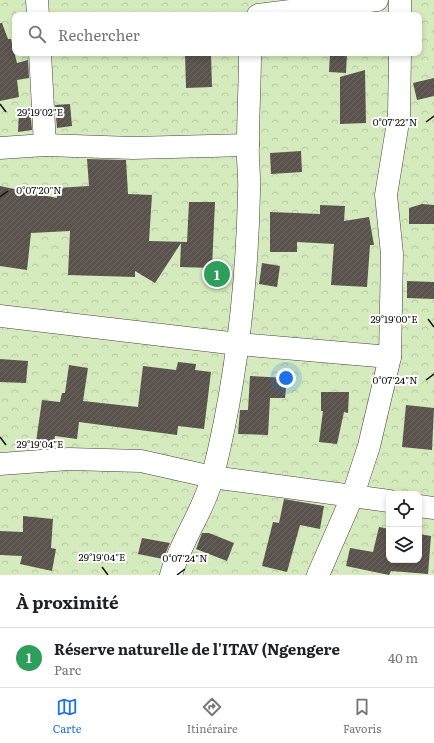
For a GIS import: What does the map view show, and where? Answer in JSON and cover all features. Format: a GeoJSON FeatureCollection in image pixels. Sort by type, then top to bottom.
{"type":"FeatureCollection","features":[{"type":"Feature","properties":{"kind":"street"},"geometry":{"type":"LineString","coordinates":[[37,0],[38,12]]}},
{"type":"Feature","properties":{"kind":"street"},"geometry":{"type":"LineString","coordinates":[[247,0],[249,12]]}},
{"type":"Feature","properties":{"kind":"street"},"geometry":{"type":"LineString","coordinates":[[282,12],[377,0]]}},
{"type":"Feature","properties":{"kind":"street"},"geometry":{"type":"LineString","coordinates":[[400,0],[400,12]]}},
{"type":"Feature","properties":{"kind":"street"},"geometry":{"type":"LineString","coordinates":[[40,56],[46,145]]}},
{"type":"Feature","properties":{"kind":"street"},"geometry":{"type":"LineString","coordinates":[[171,575],[177,554],[200,513],[212,477],[227,415],[238,344],[249,191],[248,145],[250,56]]}},
{"type":"Feature","properties":{"kind":"street"},"geometry":{"type":"LineString","coordinates":[[318,575],[353,495],[369,446],[390,357],[392,254],[386,195],[399,116],[400,56]]}},
{"type":"Feature","properties":{"kind":"street"},"geometry":{"type":"LineString","coordinates":[[0,148],[46,145],[133,148],[248,145]]}},
{"type":"Feature","properties":{"kind":"street"},"geometry":{"type":"LineString","coordinates":[[0,316],[238,344],[390,357]]}},
{"type":"Feature","properties":{"kind":"street"},"geometry":{"type":"LineString","coordinates":[[0,464],[69,459],[141,461],[212,477],[386,500]]}},
{"type":"Feature","properties":{"kind":"street"},"geometry":{"type":"LineString","coordinates":[[422,506],[434,508]]}},
{"type":"Feature","properties":{"kind":"green space"},"geometry":{"type":"Polygon","coordinates":[[[0,0],[434,0],[434,575],[0,575],[0,0]]]}},
{"type":"Feature","properties":{"kind":"building"},"geometry":{"type":"Polygon","coordinates":[[[0,23],[2,23],[8,39],[11,39],[12,56],[15,56],[17,63],[28,60],[29,78],[17,80],[19,97],[0,101],[0,23]]]}},
{"type":"Feature","properties":{"kind":"building"},"geometry":{"type":"Polygon","coordinates":[[[185,56],[211,56],[212,87],[186,88],[185,56]]]}},
{"type":"Feature","properties":{"kind":"building"},"geometry":{"type":"Polygon","coordinates":[[[330,56],[347,56],[346,73],[329,72],[330,56]]]}},
{"type":"Feature","properties":{"kind":"building"},"geometry":{"type":"Polygon","coordinates":[[[365,70],[366,123],[340,124],[340,77],[365,70]]]}},
{"type":"Feature","properties":{"kind":"building"},"geometry":{"type":"Polygon","coordinates":[[[434,78],[434,96],[417,100],[413,83],[434,78]]]}},
{"type":"Feature","properties":{"kind":"building"},"geometry":{"type":"Polygon","coordinates":[[[70,104],[72,126],[57,128],[55,105],[70,104]]]}},
{"type":"Feature","properties":{"kind":"building"},"geometry":{"type":"Polygon","coordinates":[[[30,108],[32,130],[18,132],[19,110],[30,108]]]}},
{"type":"Feature","properties":{"kind":"building"},"geometry":{"type":"Polygon","coordinates":[[[301,151],[302,172],[271,174],[270,153],[301,151]]]}},
{"type":"Feature","properties":{"kind":"building"},"geometry":{"type":"Polygon","coordinates":[[[87,159],[126,160],[128,194],[152,195],[149,241],[187,242],[189,202],[215,202],[212,268],[180,267],[181,243],[155,283],[135,271],[135,277],[68,275],[70,231],[31,233],[27,270],[0,266],[0,186],[57,198],[56,188],[89,186],[87,159]]]}},
{"type":"Feature","properties":{"kind":"building"},"geometry":{"type":"Polygon","coordinates":[[[422,204],[434,205],[434,224],[409,224],[409,208],[422,204]]]}},
{"type":"Feature","properties":{"kind":"building"},"geometry":{"type":"Polygon","coordinates":[[[320,205],[345,206],[344,221],[369,217],[374,245],[370,245],[367,287],[331,285],[334,244],[297,242],[297,252],[270,252],[270,212],[320,214],[320,205]]]}},
{"type":"Feature","properties":{"kind":"building"},"geometry":{"type":"Polygon","coordinates":[[[262,263],[280,266],[277,287],[259,284],[262,263]]]}},
{"type":"Feature","properties":{"kind":"building"},"geometry":{"type":"Polygon","coordinates":[[[407,281],[434,282],[434,299],[407,298],[407,281]]]}},
{"type":"Feature","properties":{"kind":"building"},"geometry":{"type":"Polygon","coordinates":[[[0,359],[28,361],[26,383],[0,382],[0,359]]]}},
{"type":"Feature","properties":{"kind":"building"},"geometry":{"type":"Polygon","coordinates":[[[178,362],[196,364],[195,370],[211,372],[204,429],[178,426],[177,435],[79,422],[77,439],[55,436],[54,444],[36,442],[42,400],[60,402],[62,393],[65,393],[69,365],[88,368],[83,401],[138,407],[143,366],[176,370],[178,362]]]}},
{"type":"Feature","properties":{"kind":"building"},"geometry":{"type":"Polygon","coordinates":[[[250,376],[287,378],[285,398],[270,398],[268,435],[238,434],[240,410],[248,410],[250,376]]]}},
{"type":"Feature","properties":{"kind":"building"},"geometry":{"type":"Polygon","coordinates":[[[321,392],[349,392],[348,413],[344,412],[337,444],[319,442],[323,411],[321,411],[321,392]]]}},
{"type":"Feature","properties":{"kind":"building"},"geometry":{"type":"Polygon","coordinates":[[[406,405],[434,408],[432,450],[402,447],[406,405]]]}},
{"type":"Feature","properties":{"kind":"building"},"geometry":{"type":"Polygon","coordinates":[[[284,499],[324,506],[320,529],[300,525],[287,572],[262,566],[273,522],[279,523],[284,499]]]}},
{"type":"Feature","properties":{"kind":"building"},"geometry":{"type":"Polygon","coordinates":[[[23,516],[53,519],[51,548],[56,549],[52,571],[20,564],[22,556],[0,555],[0,531],[23,532],[23,516]]]}},
{"type":"Feature","properties":{"kind":"building"},"geometry":{"type":"Polygon","coordinates":[[[379,527],[386,528],[386,563],[422,563],[422,534],[431,536],[428,574],[391,571],[389,575],[346,566],[350,548],[373,552],[379,527]]]}},
{"type":"Feature","properties":{"kind":"building"},"geometry":{"type":"Polygon","coordinates":[[[202,533],[209,533],[234,543],[227,561],[196,549],[202,533]]]}},
{"type":"Feature","properties":{"kind":"building"},"geometry":{"type":"Polygon","coordinates":[[[142,538],[170,543],[163,559],[138,554],[142,538]]]}},
{"type":"Feature","properties":{"kind":"place","name":"Réserve naturelle de l'ITAV (Ngengere"},"geometry":{"type":"Point","coordinates":[217,274]}}]}
